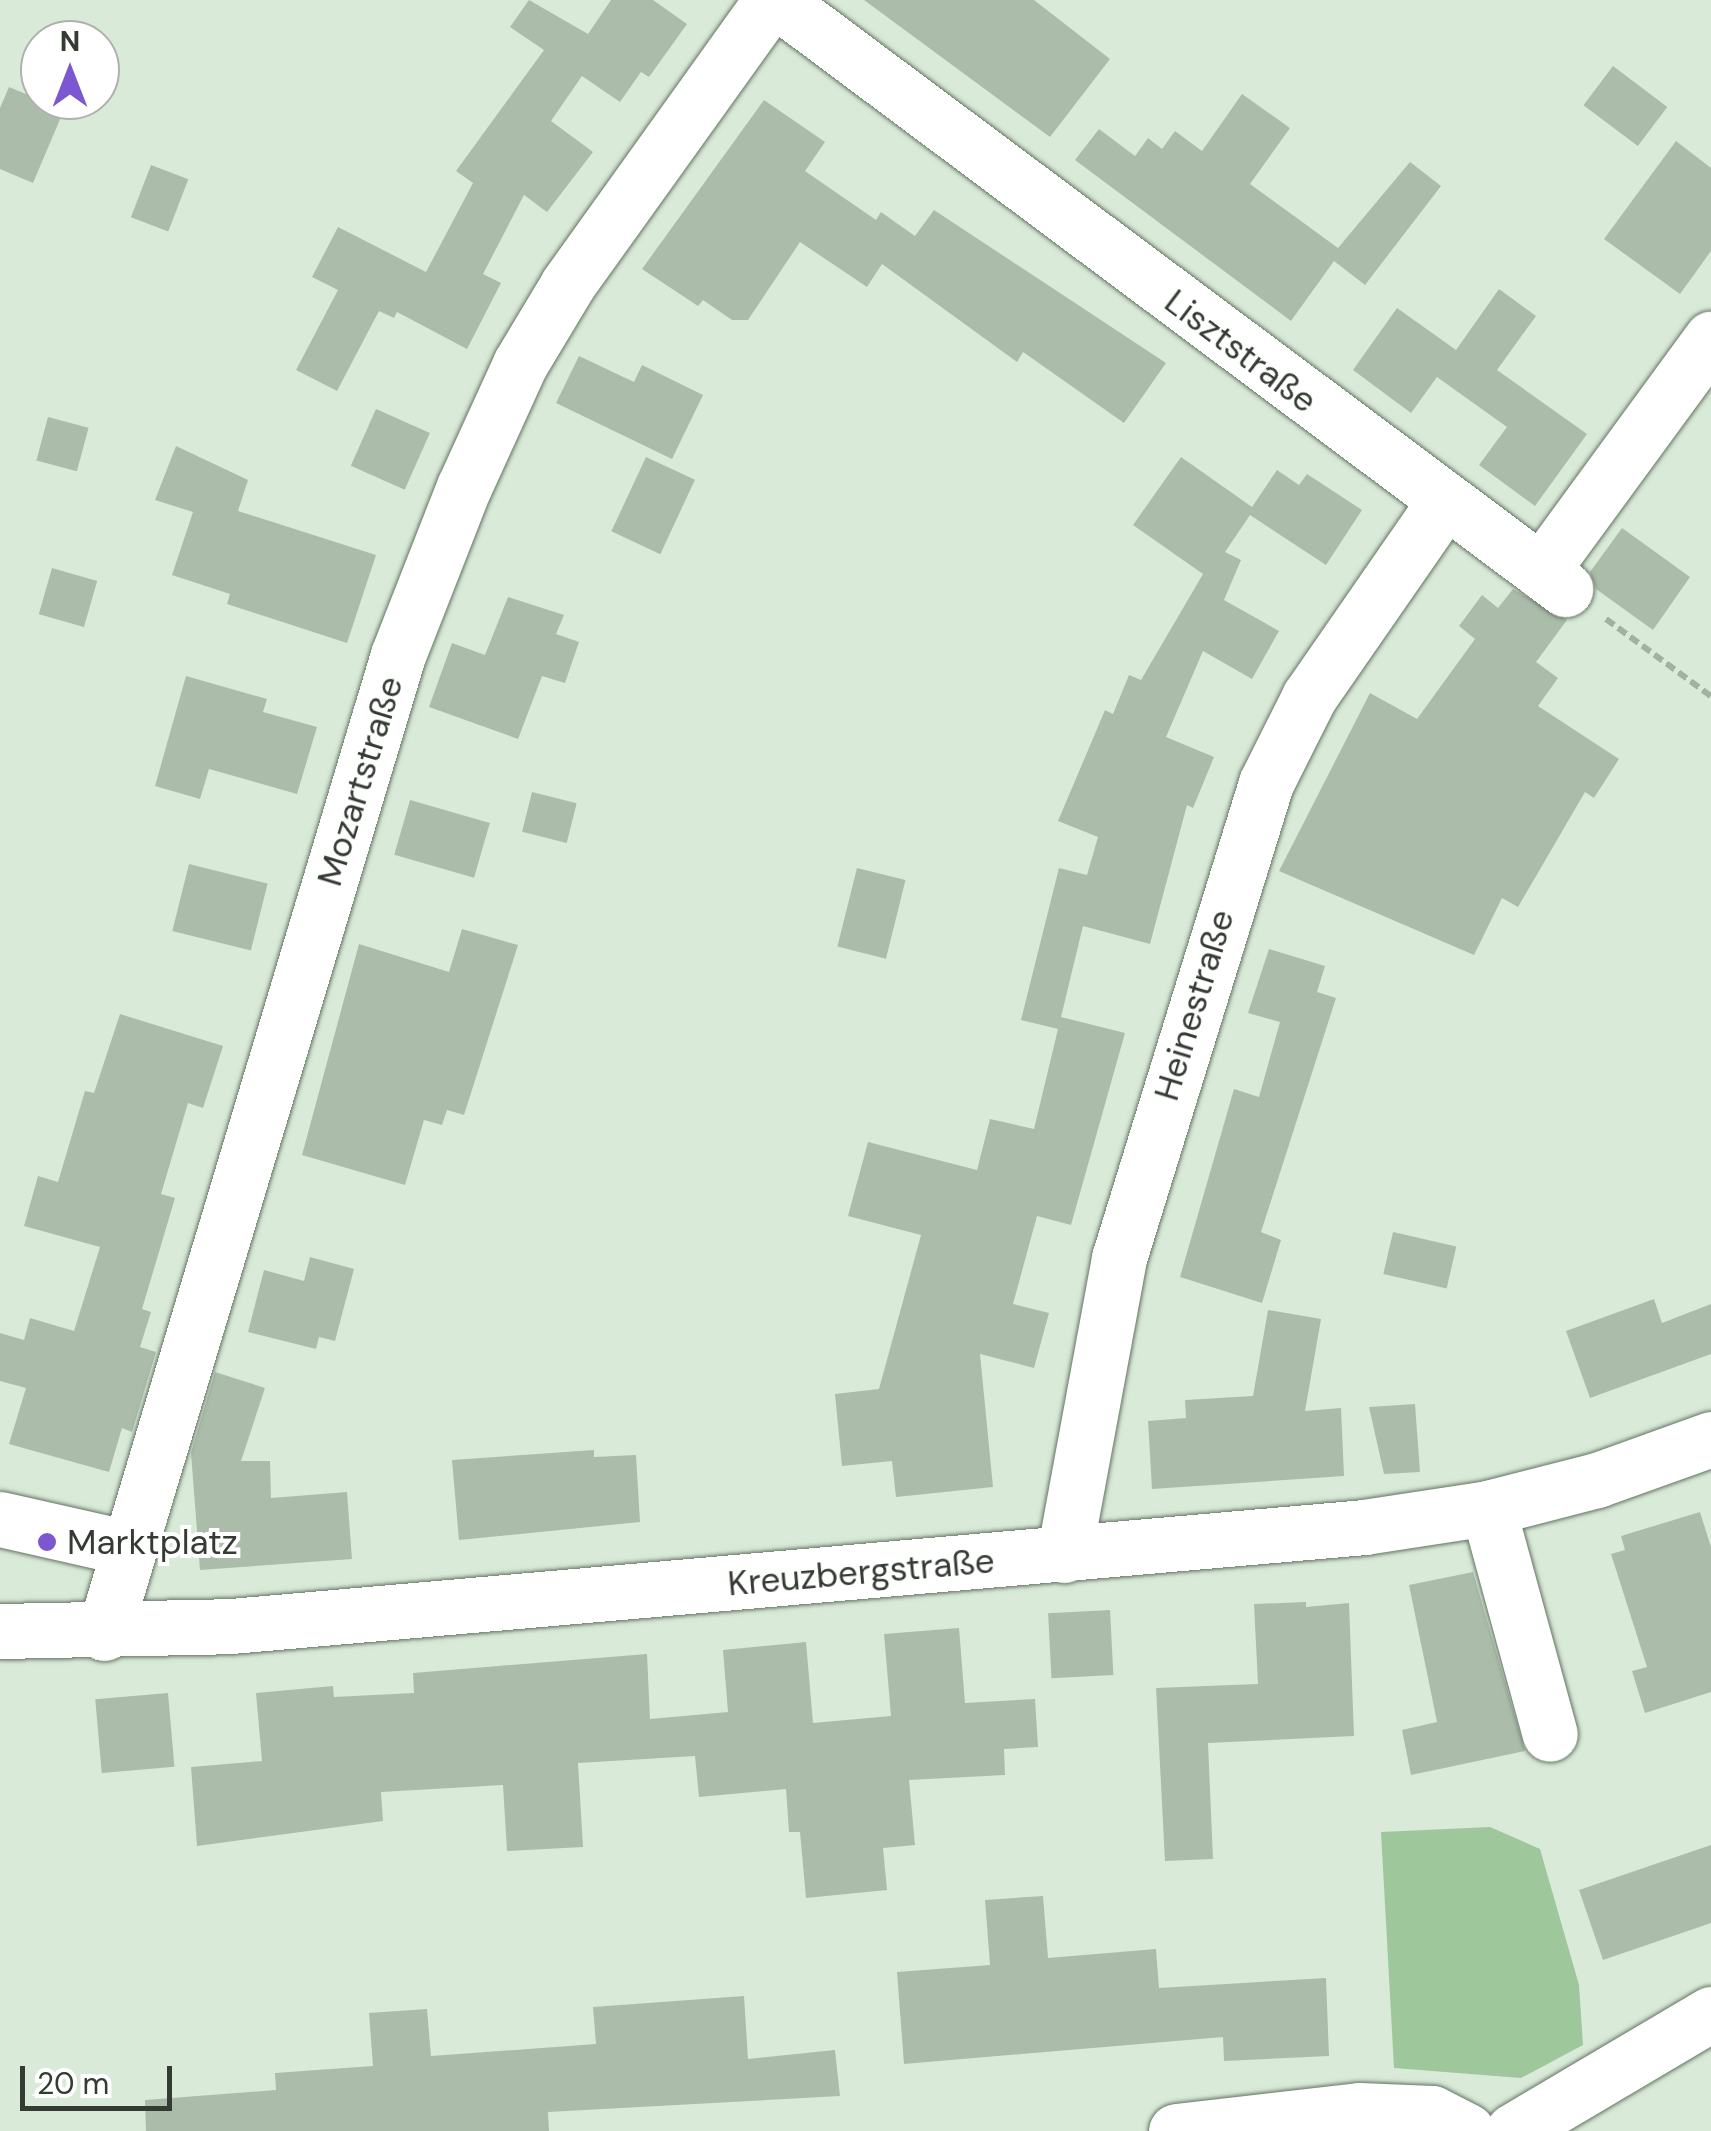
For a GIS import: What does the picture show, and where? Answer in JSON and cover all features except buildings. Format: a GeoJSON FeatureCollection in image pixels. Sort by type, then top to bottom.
{"type":"FeatureCollection","features":[{"type":"Feature","properties":{"kind":"street","name":"Lisztstraße"},"geometry":{"type":"LineString","coordinates":[[773,0],[1553,580]]}},
{"type":"Feature","properties":{"kind":"street","name":"Mozartstraße"},"geometry":{"type":"LineString","coordinates":[[104,1633],[398,655],[464,487],[520,364],[568,284],[773,0]]}},
{"type":"Feature","properties":{"kind":"street"},"geometry":{"type":"LineString","coordinates":[[1553,580],[1711,339]]}},
{"type":"Feature","properties":{"kind":"street","name":"Heinestraße"},"geometry":{"type":"LineString","coordinates":[[1064,1555],[1119,1258],[1266,784],[1309,697],[1444,502]]}},
{"type":"Feature","properties":{"kind":"street","name":"Kreuzbergstraße"},"geometry":{"type":"LineString","coordinates":[[0,1631],[104,1633],[1064,1555],[1488,1508],[1706,1458]]}},
{"type":"Feature","properties":{"kind":"street"},"geometry":{"type":"LineString","coordinates":[[1488,1508],[1550,1734]]}},
{"type":"Feature","properties":{"kind":"street"},"geometry":{"type":"LineString","coordinates":[[0,1520],[129,1548]]}},
{"type":"Feature","properties":{"kind":"street"},"geometry":{"type":"LineString","coordinates":[[1513,2131],[1711,2014]]}},
{"type":"Feature","properties":{"kind":"street"},"geometry":{"type":"LineString","coordinates":[[1176,2131],[1359,2110],[1432,2113],[1467,2131]]}},
{"type":"Feature","properties":{"kind":"path"},"geometry":{"type":"LineString","coordinates":[[1553,580],[1711,696]]}},
{"type":"Feature","properties":{"kind":"green space"},"geometry":{"type":"Polygon","coordinates":[[[1490,1827],[1540,1849],[1579,1985],[1583,2045],[1521,2078],[1394,2068],[1381,1832],[1490,1827]]]}},
{"type":"Feature","properties":{"kind":"place","name":"Marktplatz"},"geometry":{"type":"Point","coordinates":[47,1542]}}]}
